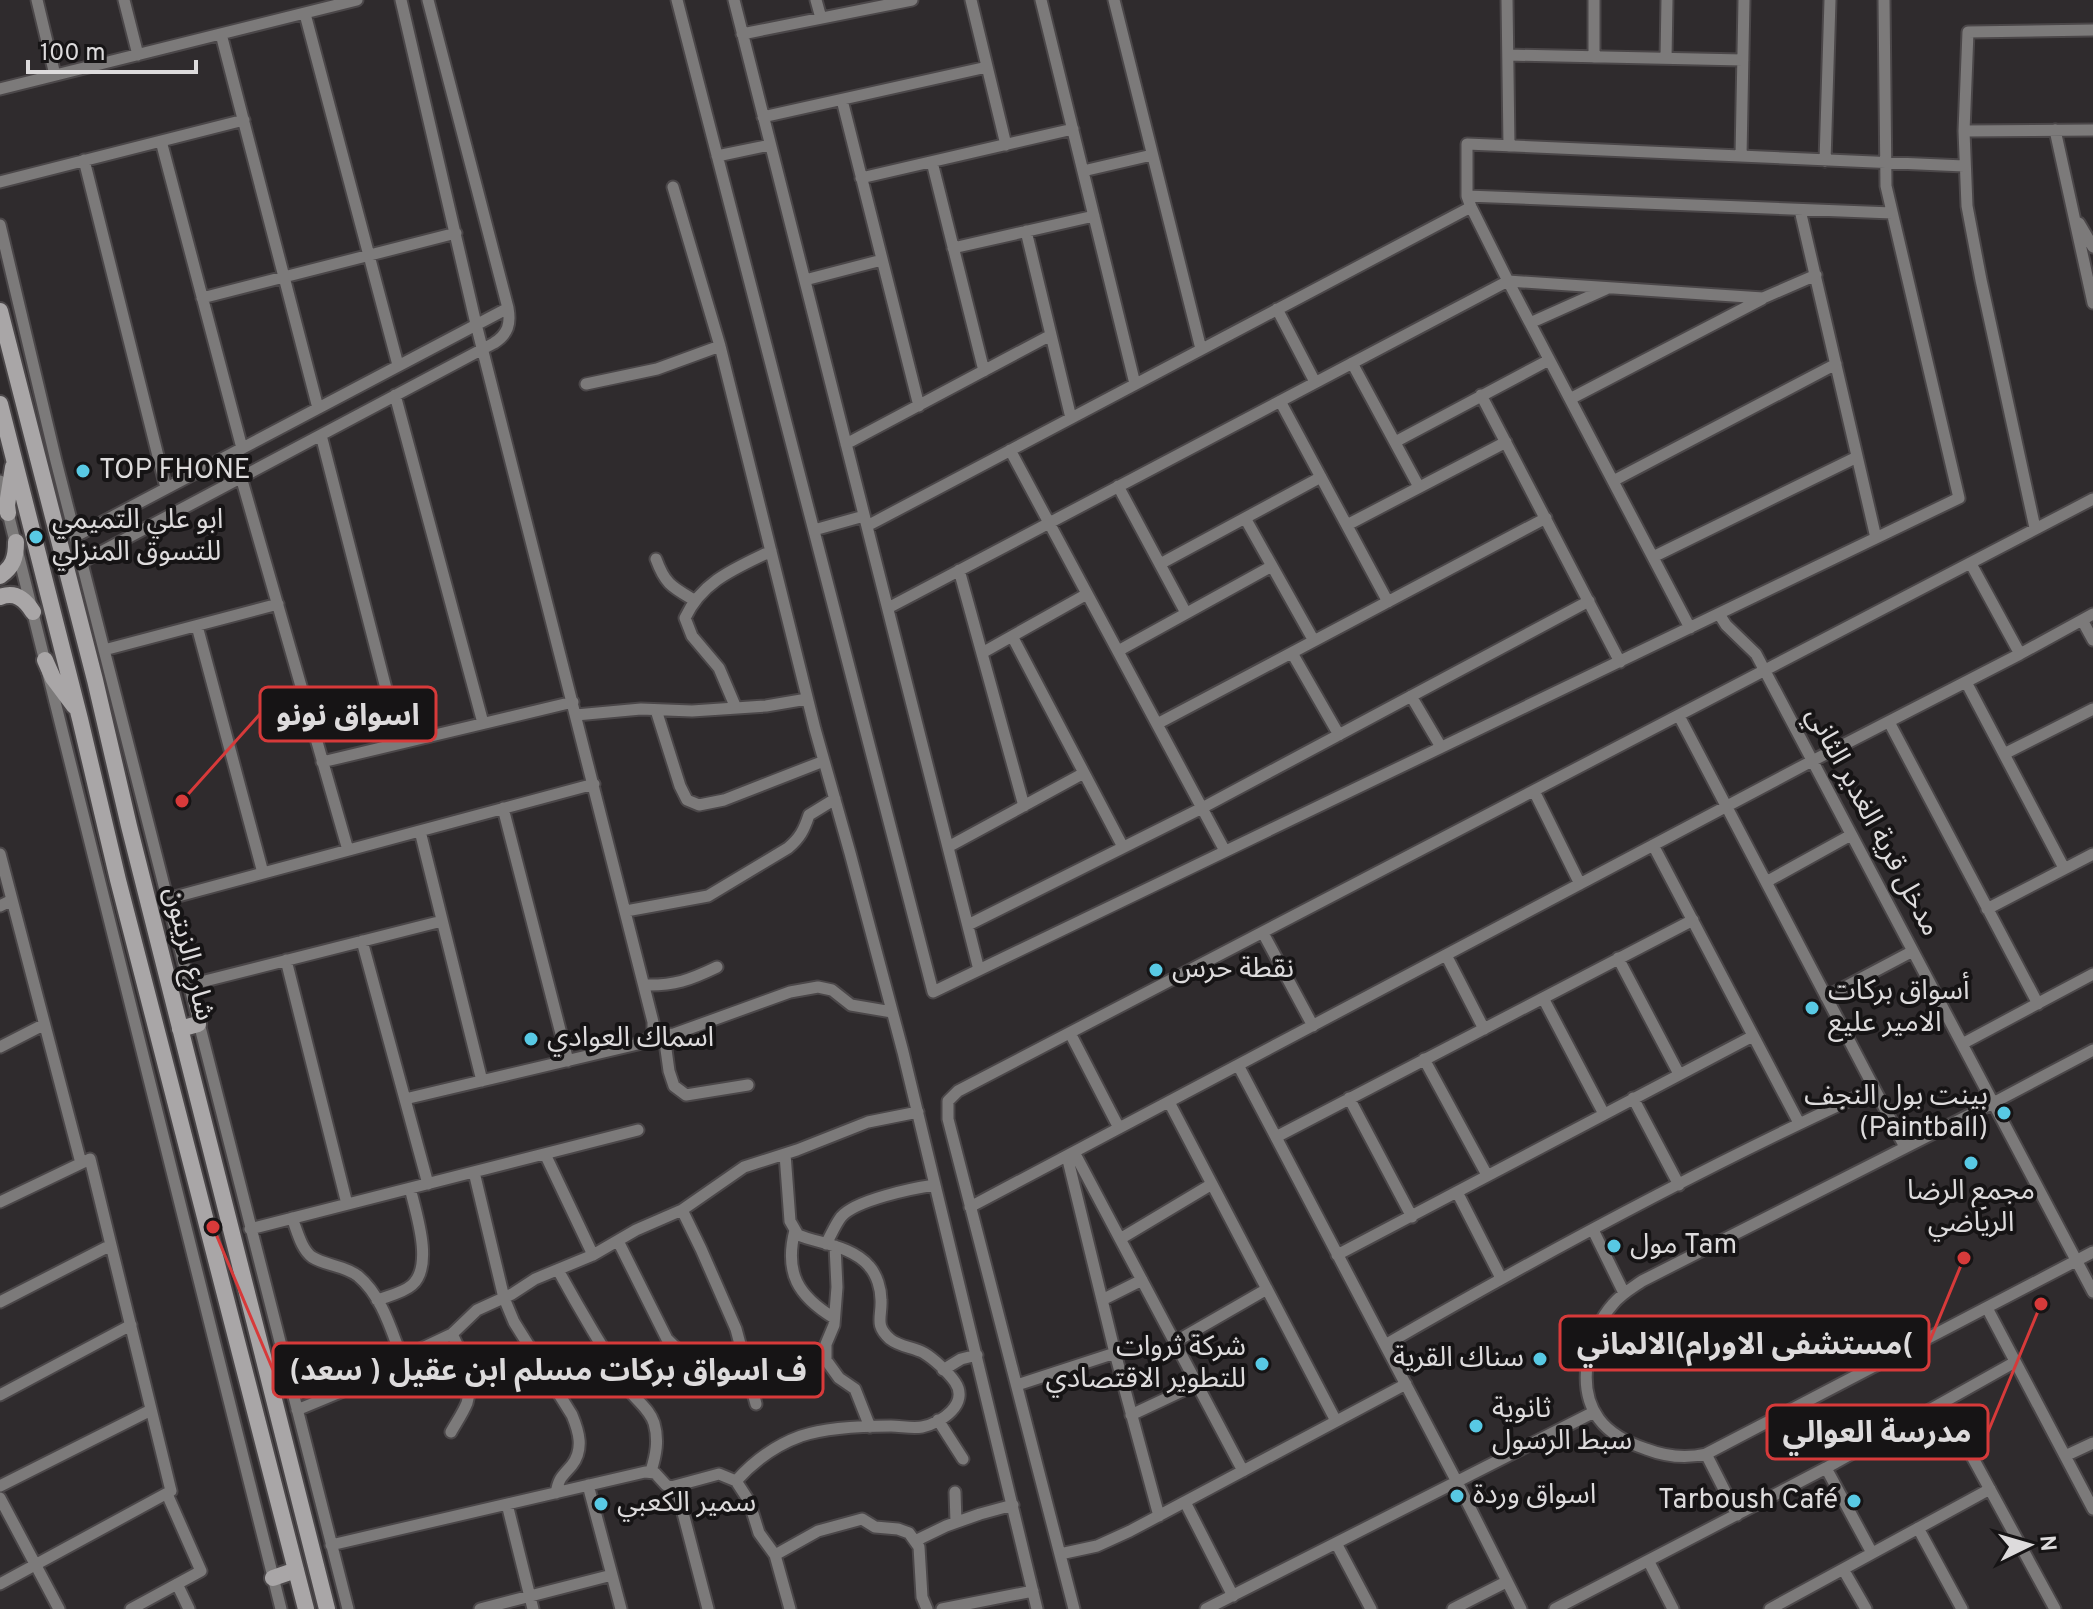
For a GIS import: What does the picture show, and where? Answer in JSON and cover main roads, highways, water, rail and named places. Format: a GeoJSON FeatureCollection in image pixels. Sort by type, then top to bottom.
{"type":"FeatureCollection","features":[{"type":"Feature","properties":{"kind":"main road","name":"شارع الزيتون"},"geometry":{"type":"LineString","coordinates":[[1,316],[48,463],[103,679],[140,873],[327,1609]]}},
{"type":"Feature","properties":{"kind":"main road","name":"شارع الزيتون"},"geometry":{"type":"LineString","coordinates":[[0,404],[118,880],[306,1609]]}},
{"type":"Feature","properties":{"kind":"main road"},"geometry":{"type":"LineString","coordinates":[[8,513],[12,449]]}},
{"type":"Feature","properties":{"kind":"main road"},"geometry":{"type":"LineString","coordinates":[[16,542],[15,559],[1,575],[3,588],[0,596],[21,597],[33,612]]}},
{"type":"Feature","properties":{"kind":"main road"},"geometry":{"type":"LineString","coordinates":[[45,660],[80,719]]}},
{"type":"Feature","properties":{"kind":"main road"},"geometry":{"type":"LineString","coordinates":[[106,832],[117,839],[123,837],[129,826]]}},
{"type":"Feature","properties":{"kind":"main road"},"geometry":{"type":"LineString","coordinates":[[118,880],[120,874],[130,868],[140,873]]}},
{"type":"Feature","properties":{"kind":"main road"},"geometry":{"type":"LineString","coordinates":[[180,1029],[198,1024]]}},
{"type":"Feature","properties":{"kind":"main road"},"geometry":{"type":"LineString","coordinates":[[273,1578],[296,1570]]}},
{"type":"Feature","properties":{"kind":"place","name":"TOP FHONE"},"geometry":{"type":"Point","coordinates":[83,471]}},
{"type":"Feature","properties":{"kind":"place","name":"ابو علي التميمي للتسوق المنزلي"},"geometry":{"type":"Point","coordinates":[36,537]}},
{"type":"Feature","properties":{"kind":"place","name":"اسواق نونو"},"geometry":{"type":"Point","coordinates":[182,801]}},
{"type":"Feature","properties":{"kind":"place","name":"نقطة حرس"},"geometry":{"type":"Point","coordinates":[1156,970]}},
{"type":"Feature","properties":{"kind":"place","name":"أسواق بركات الامير عليع"},"geometry":{"type":"Point","coordinates":[1812,1008]}},
{"type":"Feature","properties":{"kind":"place","name":"اسماك العوادي"},"geometry":{"type":"Point","coordinates":[531,1039]}},
{"type":"Feature","properties":{"kind":"place","name":"بينت بول النجف (Paintball)"},"geometry":{"type":"Point","coordinates":[2004,1113]}},
{"type":"Feature","properties":{"kind":"place","name":"مجمع الرضا الرياضي"},"geometry":{"type":"Point","coordinates":[1971,1163]}},
{"type":"Feature","properties":{"kind":"place","name":"ف اسواق بركات مسلم ابن عقيل ( سعد)"},"geometry":{"type":"Point","coordinates":[213,1227]}},
{"type":"Feature","properties":{"kind":"place","name":"مول Tam"},"geometry":{"type":"Point","coordinates":[1614,1246]}},
{"type":"Feature","properties":{"kind":"place","name":"مستشفى الاورام)الالماني("},"geometry":{"type":"Point","coordinates":[1964,1258]}},
{"type":"Feature","properties":{"kind":"place","name":"مدرسة العوالي"},"geometry":{"type":"Point","coordinates":[2041,1304]}},
{"type":"Feature","properties":{"kind":"place","name":"سناك القرية"},"geometry":{"type":"Point","coordinates":[1540,1359]}},
{"type":"Feature","properties":{"kind":"place","name":"شركة ثروات للتطوير الاقتصادي"},"geometry":{"type":"Point","coordinates":[1262,1364]}},
{"type":"Feature","properties":{"kind":"place","name":"ثانوية سبط الرسول"},"geometry":{"type":"Point","coordinates":[1476,1426]}},
{"type":"Feature","properties":{"kind":"place","name":"اسواق وردة"},"geometry":{"type":"Point","coordinates":[1457,1496]}},
{"type":"Feature","properties":{"kind":"place","name":"Tarboush Café"},"geometry":{"type":"Point","coordinates":[1854,1501]}},
{"type":"Feature","properties":{"kind":"place","name":"سمير الكعبي"},"geometry":{"type":"Point","coordinates":[601,1504]}}]}
